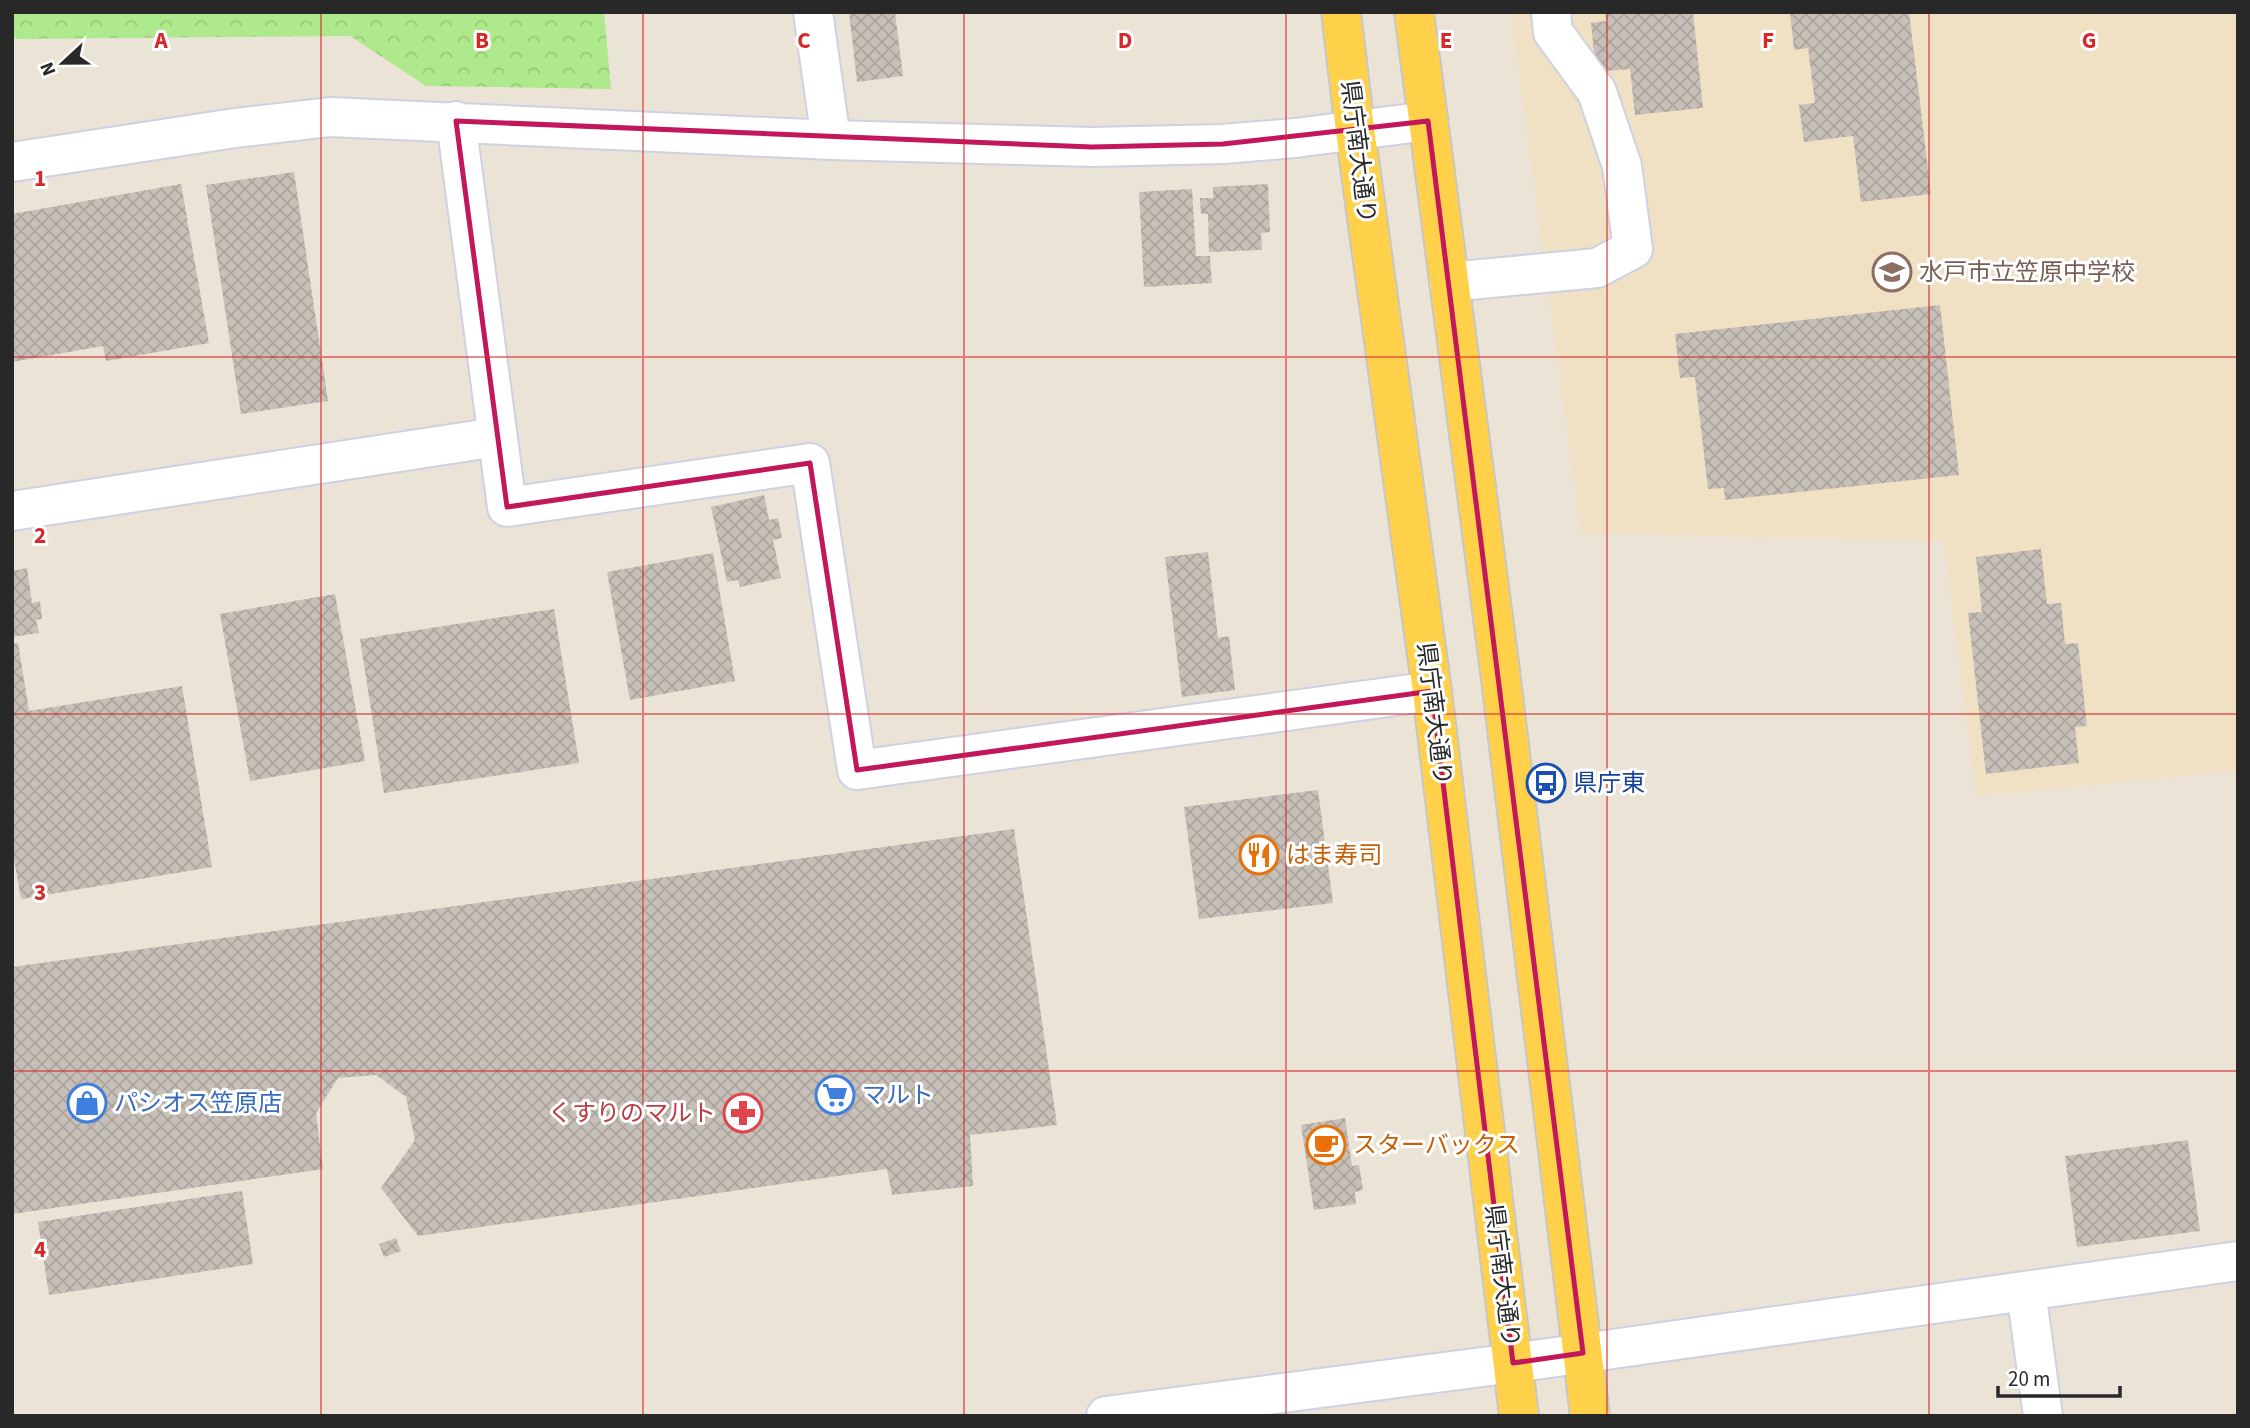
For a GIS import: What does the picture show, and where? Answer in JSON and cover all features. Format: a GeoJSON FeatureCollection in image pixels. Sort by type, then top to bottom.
{"type":"FeatureCollection","features":[{"type":"Feature","properties":{"kind":"main road","name":"県庁南大通り"},"geometry":{"type":"LineString","coordinates":[[1341,12],[1432,691],[1519,1416]]}},
{"type":"Feature","properties":{"kind":"main road"},"geometry":{"type":"LineString","coordinates":[[1414,12],[1501,679],[1590,1416]]}},
{"type":"Feature","properties":{"kind":"street"},"geometry":{"type":"LineString","coordinates":[[814,12],[831,140]]}},
{"type":"Feature","properties":{"kind":"street"},"geometry":{"type":"LineString","coordinates":[[1449,282],[1597,268],[1633,249],[1622,166],[1597,92],[1553,32],[1551,12]]}},
{"type":"Feature","properties":{"kind":"street"},"geometry":{"type":"LineString","coordinates":[[12,162],[234,128],[330,117],[963,145],[1131,146],[1223,144],[1428,121]]}},
{"type":"Feature","properties":{"kind":"street"},"geometry":{"type":"LineString","coordinates":[[456,121],[507,507],[810,463],[856,770],[1432,691]]}},
{"type":"Feature","properties":{"kind":"street"},"geometry":{"type":"LineString","coordinates":[[12,511],[497,437]]}},
{"type":"Feature","properties":{"kind":"street"},"geometry":{"type":"LineString","coordinates":[[1106,1416],[1513,1363],[2238,1261]]}},
{"type":"Feature","properties":{"kind":"street"},"geometry":{"type":"LineString","coordinates":[[2026,1291],[2043,1416]]}},
{"type":"Feature","properties":{"kind":"highlighted area"},"geometry":{"type":"Polygon","coordinates":[[[456,121],[1092,147],[1223,144],[1428,121],[1583,1353],[1513,1363],[1432,691],[857,770],[810,463],[507,507],[456,121]]]}},
{"type":"Feature","properties":{"kind":"shaded area","name":"水戸市立笠原中学校"},"geometry":{"type":"Polygon","coordinates":[[[1511,12],[2238,12],[2238,771],[1976,796],[1944,541],[1581,533],[1511,12]]]}},
{"type":"Feature","properties":{"kind":"green space"},"geometry":{"type":"Polygon","coordinates":[[[12,12],[604,12],[611,89],[426,86],[350,36],[16,39],[12,34],[12,12]]]}},
{"type":"Feature","properties":{"kind":"building"},"geometry":{"type":"Polygon","coordinates":[[[849,12],[895,12],[903,76],[857,82],[849,12]]]}},
{"type":"Feature","properties":{"kind":"building"},"geometry":{"type":"Polygon","coordinates":[[[1605,12],[1693,12],[1703,108],[1635,115],[1630,69],[1596,72],[1591,23],[1606,21],[1605,12]]]}},
{"type":"Feature","properties":{"kind":"building"},"geometry":{"type":"Polygon","coordinates":[[[1790,12],[1909,12],[1931,194],[1861,202],[1853,136],[1804,142],[1799,105],[1815,103],[1808,48],[1794,50],[1790,12]]]}},
{"type":"Feature","properties":{"kind":"building"},"geometry":{"type":"Polygon","coordinates":[[[294,172],[328,401],[241,414],[206,185],[294,172]]]}},
{"type":"Feature","properties":{"kind":"building"},"geometry":{"type":"Polygon","coordinates":[[[181,184],[209,343],[106,361],[103,346],[12,362],[12,214],[181,184]]]}},
{"type":"Feature","properties":{"kind":"building"},"geometry":{"type":"Polygon","coordinates":[[[1268,184],[1270,232],[1261,233],[1262,250],[1209,252],[1208,214],[1201,214],[1200,198],[1213,198],[1213,187],[1268,184]]]}},
{"type":"Feature","properties":{"kind":"building"},"geometry":{"type":"Polygon","coordinates":[[[1192,189],[1196,256],[1210,256],[1212,283],[1144,287],[1139,192],[1192,189]]]}},
{"type":"Feature","properties":{"kind":"building"},"geometry":{"type":"Polygon","coordinates":[[[1940,305],[1959,475],[1725,500],[1724,488],[1708,489],[1695,377],[1680,378],[1675,334],[1940,305]]]}},
{"type":"Feature","properties":{"kind":"building"},"geometry":{"type":"Polygon","coordinates":[[[764,495],[769,520],[778,518],[782,538],[773,540],[781,578],[740,587],[738,580],[727,582],[711,507],[764,495]]]}},
{"type":"Feature","properties":{"kind":"building"},"geometry":{"type":"Polygon","coordinates":[[[2041,549],[2047,604],[2061,603],[2065,644],[2078,643],[2087,726],[2075,727],[2079,763],[1986,774],[1968,613],[1982,612],[1976,557],[2041,549]]]}},
{"type":"Feature","properties":{"kind":"building"},"geometry":{"type":"Polygon","coordinates":[[[1208,552],[1218,638],[1229,636],[1235,690],[1182,697],[1165,557],[1208,552]]]}},
{"type":"Feature","properties":{"kind":"building"},"geometry":{"type":"Polygon","coordinates":[[[713,553],[735,681],[630,700],[607,572],[713,553]]]}},
{"type":"Feature","properties":{"kind":"building"},"geometry":{"type":"Polygon","coordinates":[[[27,568],[32,603],[40,601],[42,619],[36,620],[39,633],[12,637],[12,571],[27,568]]]}},
{"type":"Feature","properties":{"kind":"building"},"geometry":{"type":"Polygon","coordinates":[[[335,594],[365,761],[250,781],[220,614],[335,594]]]}},
{"type":"Feature","properties":{"kind":"building"},"geometry":{"type":"Polygon","coordinates":[[[554,609],[579,763],[384,793],[360,639],[554,609]]]}},
{"type":"Feature","properties":{"kind":"building"},"geometry":{"type":"Polygon","coordinates":[[[18,643],[29,711],[182,686],[212,867],[21,899],[12,848],[12,644],[18,643]]]}},
{"type":"Feature","properties":{"kind":"building","name":"はま寿司"},"geometry":{"type":"Polygon","coordinates":[[[1318,790],[1333,903],[1199,919],[1184,807],[1318,790]]]}},
{"type":"Feature","properties":{"kind":"building"},"geometry":{"type":"Polygon","coordinates":[[[1014,829],[1057,1125],[970,1135],[973,1186],[892,1195],[887,1169],[418,1236],[381,1188],[415,1140],[406,1097],[376,1075],[338,1078],[316,1113],[323,1169],[12,1214],[12,967],[1014,829]]]}},
{"type":"Feature","properties":{"kind":"building","name":"スターバックス"},"geometry":{"type":"Polygon","coordinates":[[[1345,1118],[1352,1166],[1359,1165],[1363,1190],[1355,1192],[1356,1204],[1314,1210],[1301,1125],[1345,1118]]]}},
{"type":"Feature","properties":{"kind":"building"},"geometry":{"type":"Polygon","coordinates":[[[2188,1140],[2200,1231],[2077,1247],[2065,1156],[2188,1140]]]}},
{"type":"Feature","properties":{"kind":"building"},"geometry":{"type":"Polygon","coordinates":[[[242,1191],[253,1264],[49,1295],[38,1222],[242,1191]]]}},
{"type":"Feature","properties":{"kind":"building"},"geometry":{"type":"Polygon","coordinates":[[[396,1238],[401,1251],[384,1257],[379,1244],[396,1238]]]}},
{"type":"Feature","properties":{"kind":"place","name":"水戸市立笠原中学校"},"geometry":{"type":"Point","coordinates":[1892,272]}},
{"type":"Feature","properties":{"kind":"place","name":"県庁東"},"geometry":{"type":"Point","coordinates":[1546,783]}},
{"type":"Feature","properties":{"kind":"place","name":"はま寿司"},"geometry":{"type":"Point","coordinates":[1259,855]}},
{"type":"Feature","properties":{"kind":"place","name":"マルト"},"geometry":{"type":"Point","coordinates":[835,1095]}},
{"type":"Feature","properties":{"kind":"place","name":"パシオス笠原店"},"geometry":{"type":"Point","coordinates":[87,1103]}},
{"type":"Feature","properties":{"kind":"place","name":"くすりのマルト"},"geometry":{"type":"Point","coordinates":[743,1113]}},
{"type":"Feature","properties":{"kind":"place","name":"スターバックス"},"geometry":{"type":"Point","coordinates":[1326,1145]}}]}
